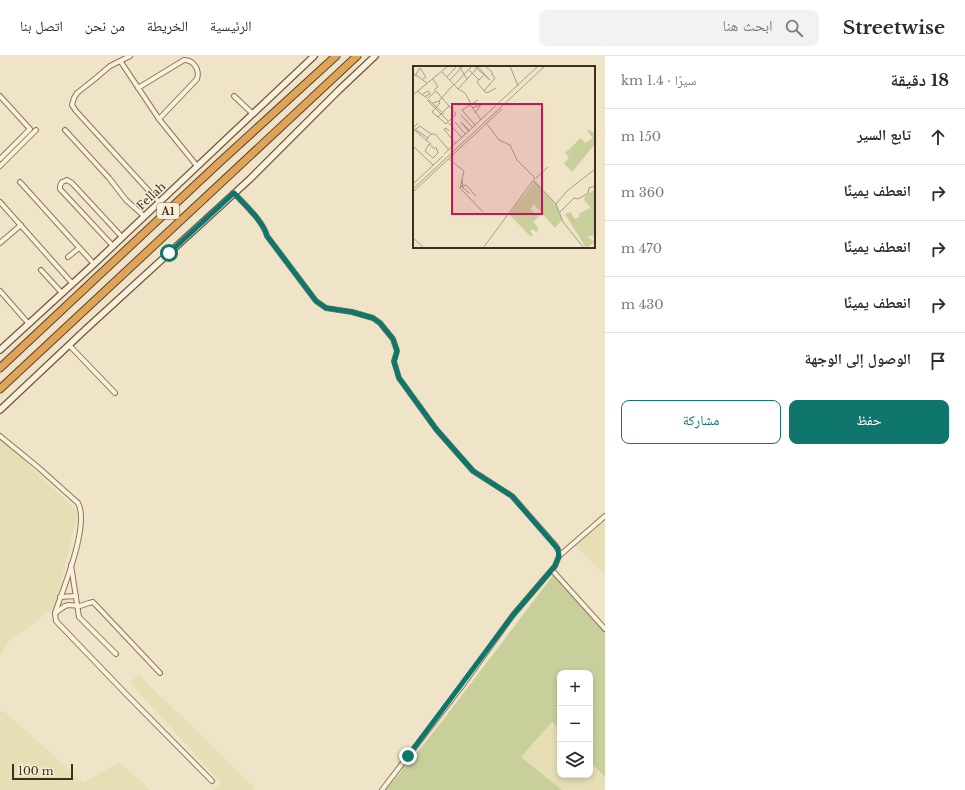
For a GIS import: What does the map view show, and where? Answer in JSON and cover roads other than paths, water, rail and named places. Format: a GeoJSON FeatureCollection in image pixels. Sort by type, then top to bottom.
{"type":"FeatureCollection","features":[{"type":"Feature","properties":{"kind":"highway","name":"A1"},"geometry":{"type":"LineString","coordinates":[[0,368],[221,161],[336,56]]}},
{"type":"Feature","properties":{"kind":"highway","name":"A1"},"geometry":{"type":"LineString","coordinates":[[0,389],[357,56]]}},
{"type":"Feature","properties":{"kind":"street","name":"Fellah"},"geometry":{"type":"LineString","coordinates":[[0,350],[94,264],[314,56]]}},
{"type":"Feature","properties":{"kind":"street"},"geometry":{"type":"LineString","coordinates":[[0,410],[260,170],[375,56]]}},
{"type":"Feature","properties":{"kind":"street"},"geometry":{"type":"LineString","coordinates":[[128,57],[121,62],[110,66],[77,92],[72,105],[159,202]]}},
{"type":"Feature","properties":{"kind":"street"},"geometry":{"type":"LineString","coordinates":[[138,88],[184,60],[189,60],[195,66],[198,76],[197,79],[159,119]]}},
{"type":"Feature","properties":{"kind":"street"},"geometry":{"type":"LineString","coordinates":[[121,62],[159,119],[197,166]]}},
{"type":"Feature","properties":{"kind":"street"},"geometry":{"type":"LineString","coordinates":[[0,96],[30,129],[0,159]]}},
{"type":"Feature","properties":{"kind":"street"},"geometry":{"type":"LineString","coordinates":[[234,96],[253,114]]}},
{"type":"Feature","properties":{"kind":"street"},"geometry":{"type":"LineString","coordinates":[[0,166],[36,130]]}},
{"type":"Feature","properties":{"kind":"street"},"geometry":{"type":"LineString","coordinates":[[65,130],[105,173],[126,200],[144,216]]}},
{"type":"Feature","properties":{"kind":"street"},"geometry":{"type":"LineString","coordinates":[[113,246],[60,189],[62,182],[67,180],[72,183],[122,237]]}},
{"type":"Feature","properties":{"kind":"street"},"geometry":{"type":"LineString","coordinates":[[20,182],[94,264]]}},
{"type":"Feature","properties":{"kind":"street"},"geometry":{"type":"LineString","coordinates":[[234,193],[264,229],[267,236],[316,301],[326,308],[352,312],[373,318],[388,332],[393,339],[397,351],[394,362],[399,378],[436,429],[473,471],[506,491],[515,499],[556,546],[559,556]]}},
{"type":"Feature","properties":{"kind":"street"},"geometry":{"type":"LineString","coordinates":[[0,202],[72,283]]}},
{"type":"Feature","properties":{"kind":"street"},"geometry":{"type":"LineString","coordinates":[[0,243],[21,225]]}},
{"type":"Feature","properties":{"kind":"street"},"geometry":{"type":"LineString","coordinates":[[68,257],[79,248]]}},
{"type":"Feature","properties":{"kind":"street"},"geometry":{"type":"LineString","coordinates":[[41,270],[62,293]]}},
{"type":"Feature","properties":{"kind":"street"},"geometry":{"type":"LineString","coordinates":[[0,291],[29,324]]}},
{"type":"Feature","properties":{"kind":"street"},"geometry":{"type":"LineString","coordinates":[[69,345],[115,393]]}},
{"type":"Feature","properties":{"kind":"street"},"geometry":{"type":"LineString","coordinates":[[0,436],[39,468],[78,503],[80,507],[80,534],[55,614],[56,621],[212,782]]}},
{"type":"Feature","properties":{"kind":"street"},"geometry":{"type":"LineString","coordinates":[[382,790],[513,615],[552,570],[559,556],[605,516]]}},
{"type":"Feature","properties":{"kind":"street"},"geometry":{"type":"LineString","coordinates":[[71,564],[79,615],[81,619],[116,654]]}},
{"type":"Feature","properties":{"kind":"street"},"geometry":{"type":"LineString","coordinates":[[552,570],[605,629]]}},
{"type":"Feature","properties":{"kind":"street"},"geometry":{"type":"LineString","coordinates":[[60,597],[76,596]]}},
{"type":"Feature","properties":{"kind":"street"},"geometry":{"type":"LineString","coordinates":[[55,614],[65,606],[78,606],[93,602],[160,673]]}}]}
